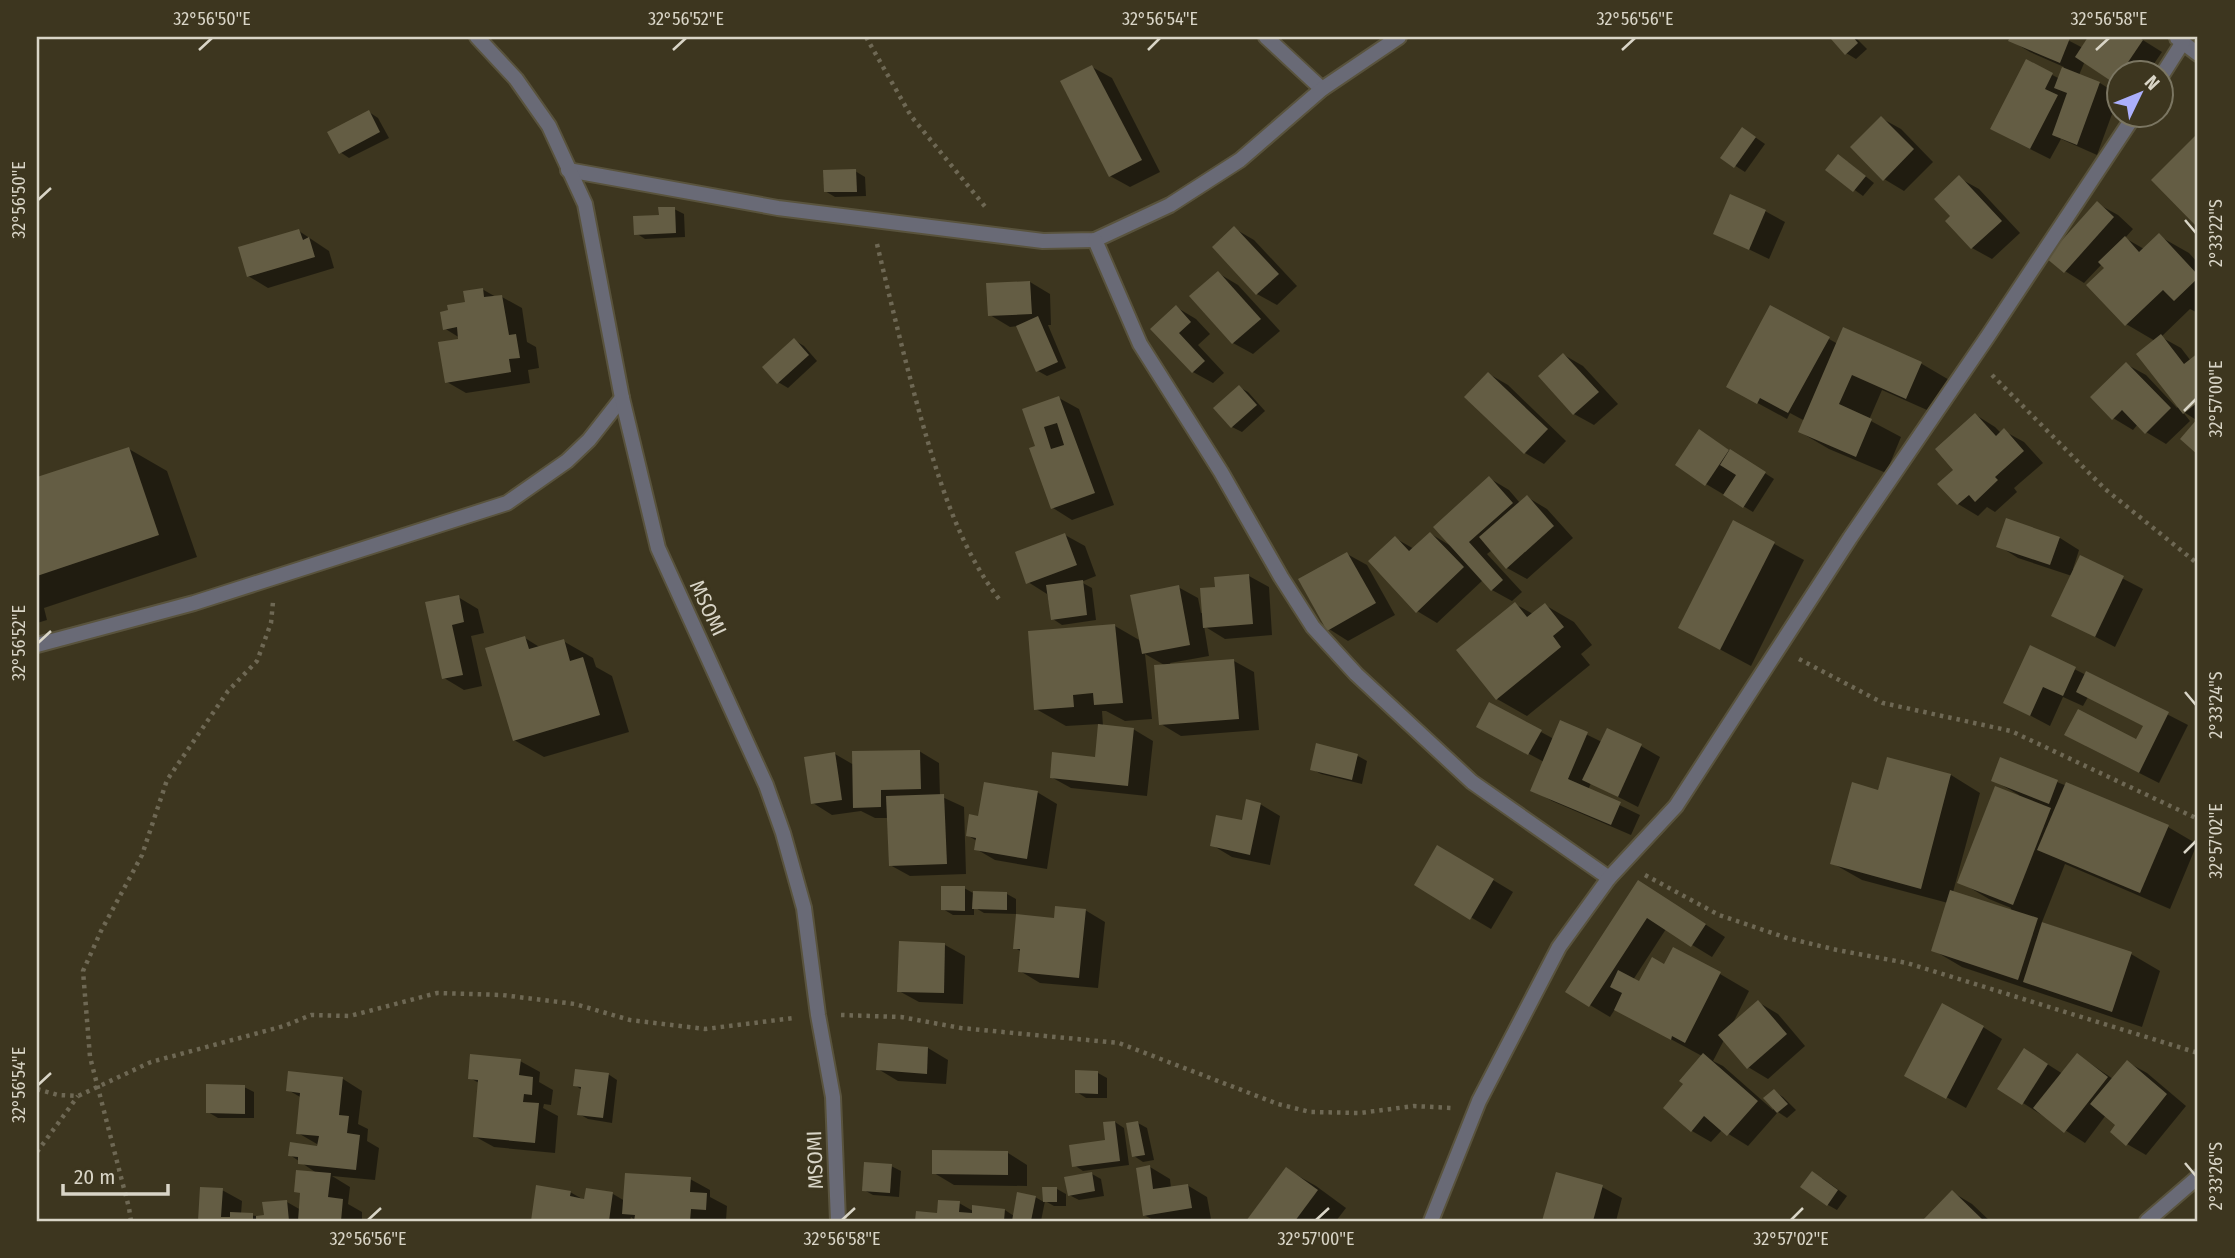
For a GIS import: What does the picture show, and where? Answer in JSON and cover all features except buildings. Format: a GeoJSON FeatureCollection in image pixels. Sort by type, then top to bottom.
{"type":"FeatureCollection","features":[{"type":"Feature","properties":{"kind":"street","name":"MSOMI"},"geometry":{"type":"LineString","coordinates":[[477,37],[516,79],[549,126],[585,204],[622,398],[658,548],[766,785],[783,833],[804,908],[818,1015],[833,1097],[838,1221]]}},
{"type":"Feature","properties":{"kind":"street"},"geometry":{"type":"LineString","coordinates":[[1266,37],[1322,89]]}},
{"type":"Feature","properties":{"kind":"street"},"geometry":{"type":"LineString","coordinates":[[568,170],[778,208],[1043,241],[1095,240],[1170,205],[1240,160],[1322,89],[1399,37]]}},
{"type":"Feature","properties":{"kind":"street"},"geometry":{"type":"LineString","coordinates":[[2169,60],[2180,39],[2198,54]]}},
{"type":"Feature","properties":{"kind":"street"},"geometry":{"type":"LineString","coordinates":[[1431,1221],[1475,1110],[1559,947],[1609,878],[1676,806],[1850,538],[2125,130]]}},
{"type":"Feature","properties":{"kind":"street"},"geometry":{"type":"LineString","coordinates":[[1095,240],[1140,344],[1314,627],[1356,674],[1472,782],[1609,878]]}},
{"type":"Feature","properties":{"kind":"street"},"geometry":{"type":"LineString","coordinates":[[37,645],[194,603],[507,503],[566,461],[589,440],[622,398]]}},
{"type":"Feature","properties":{"kind":"street"},"geometry":{"type":"LineString","coordinates":[[2147,1221],[2198,1177]]}},
{"type":"Feature","properties":{"kind":"path"},"geometry":{"type":"LineString","coordinates":[[866,37],[911,116],[1010,237]]}},
{"type":"Feature","properties":{"kind":"path"},"geometry":{"type":"LineString","coordinates":[[871,220],[906,368],[940,481],[982,577],[999,599]]}},
{"type":"Feature","properties":{"kind":"path"},"geometry":{"type":"LineString","coordinates":[[1974,356],[2105,489],[2198,564]]}},
{"type":"Feature","properties":{"kind":"path"},"geometry":{"type":"LineString","coordinates":[[131,1221],[130,1208],[90,1057],[83,971],[142,855],[167,780],[228,691],[257,661],[271,623],[275,577]]}},
{"type":"Feature","properties":{"kind":"path"},"geometry":{"type":"LineString","coordinates":[[1779,648],[1883,703],[2011,731],[2198,820]]}},
{"type":"Feature","properties":{"kind":"path"},"geometry":{"type":"LineString","coordinates":[[1624,863],[1718,915],[1787,938],[1907,963],[2198,1053]]}},
{"type":"Feature","properties":{"kind":"path"},"geometry":{"type":"LineString","coordinates":[[37,1089],[78,1096],[151,1062],[284,1026],[311,1015],[350,1016],[437,993],[502,995],[575,1004],[629,1020],[705,1029],[818,1015],[901,1017],[961,1028],[1119,1043],[1278,1104],[1310,1112],[1360,1112],[1413,1106],[1475,1110]]}},
{"type":"Feature","properties":{"kind":"path"},"geometry":{"type":"LineString","coordinates":[[37,1152],[78,1096]]}}]}
